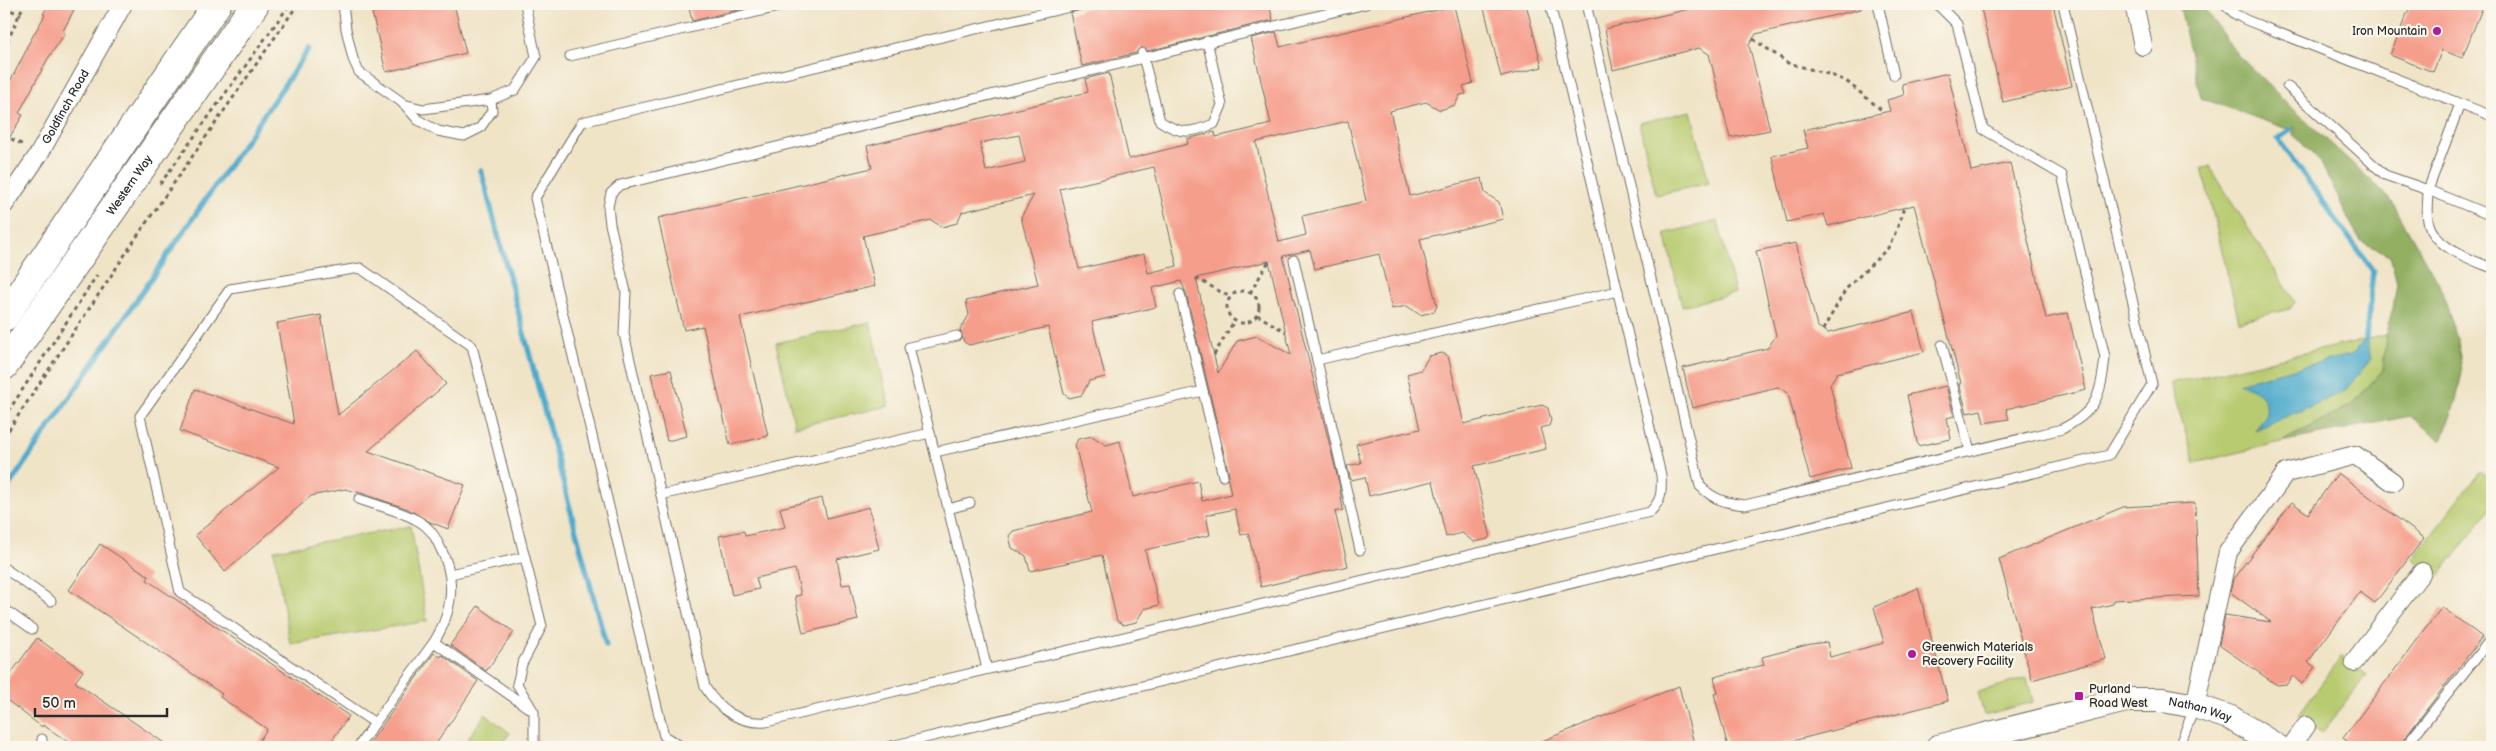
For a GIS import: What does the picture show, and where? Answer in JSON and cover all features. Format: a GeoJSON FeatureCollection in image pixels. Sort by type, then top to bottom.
{"type":"FeatureCollection","features":[{"type":"Feature","properties":{"kind":"main road"},"geometry":{"type":"LineString","coordinates":[[4,316],[217,4]]}},
{"type":"Feature","properties":{"kind":"main road","name":"Western Way"},"geometry":{"type":"LineString","coordinates":[[4,366],[255,4]]}},
{"type":"Feature","properties":{"kind":"street","name":"Goldfinch Road"},"geometry":{"type":"LineString","coordinates":[[4,205],[39,154],[123,4]]}},
{"type":"Feature","properties":{"kind":"street"},"geometry":{"type":"LineString","coordinates":[[2134,4],[2143,46]]}},
{"type":"Feature","properties":{"kind":"street"},"geometry":{"type":"LineString","coordinates":[[2195,706],[2228,552],[2286,473],[2355,455],[2393,482]]}},
{"type":"Feature","properties":{"kind":"street"},"geometry":{"type":"LineString","coordinates":[[2354,662],[2422,572]]}},
{"type":"Feature","properties":{"kind":"street","name":"Nathan Way"},"geometry":{"type":"LineString","coordinates":[[1938,747],[2126,700],[2163,700],[2195,706],[2231,718],[2276,746]]}},
{"type":"Feature","properties":{"kind":"street"},"geometry":{"type":"LineString","coordinates":[[2276,746],[2306,726]]}},
{"type":"Feature","properties":{"kind":"lane"},"geometry":{"type":"LineString","coordinates":[[343,4],[346,28],[354,59],[360,72],[403,104],[418,120],[438,131],[464,136],[475,132],[488,117],[492,111],[491,100]]}},
{"type":"Feature","properties":{"kind":"lane"},"geometry":{"type":"LineString","coordinates":[[403,104],[423,109],[491,100],[515,90],[536,58],[526,4]]}},
{"type":"Feature","properties":{"kind":"lane"},"geometry":{"type":"LineString","coordinates":[[570,56],[791,4]]}},
{"type":"Feature","properties":{"kind":"lane"},"geometry":{"type":"LineString","coordinates":[[682,747],[664,736],[535,198],[582,122],[1082,4]]}},
{"type":"Feature","properties":{"kind":"lane"},"geometry":{"type":"LineString","coordinates":[[1366,4],[1143,55],[620,185],[611,193],[608,207],[610,224],[626,292],[624,334],[705,687],[713,701],[740,719],[751,723],[766,722],[1650,512],[1659,503],[1662,492],[1662,475],[1550,4]]}},
{"type":"Feature","properties":{"kind":"lane"},"geometry":{"type":"LineString","coordinates":[[1586,4],[1700,486],[1710,497],[1726,503],[1745,505],[2062,428],[2080,420],[2093,407],[2102,386],[2104,357],[2062,175],[1983,129],[1957,24],[1937,4]]}},
{"type":"Feature","properties":{"kind":"lane"},"geometry":{"type":"LineString","coordinates":[[1878,4],[1894,75]]}},
{"type":"Feature","properties":{"kind":"lane"},"geometry":{"type":"LineString","coordinates":[[887,747],[2109,455],[2152,384],[2063,4]]}},
{"type":"Feature","properties":{"kind":"lane"},"geometry":{"type":"LineString","coordinates":[[2226,4],[2235,14],[2246,20],[2492,116]]}},
{"type":"Feature","properties":{"kind":"lane"},"geometry":{"type":"LineString","coordinates":[[1143,55],[1160,121],[1174,130],[1194,131],[1214,124],[1222,105],[1207,41]]}},
{"type":"Feature","properties":{"kind":"lane"},"geometry":{"type":"LineString","coordinates":[[2287,86],[2385,175],[2492,216]]}},
{"type":"Feature","properties":{"kind":"lane"},"geometry":{"type":"LineString","coordinates":[[2460,104],[2428,190],[2428,223],[2438,239],[2450,249],[2492,268]]}},
{"type":"Feature","properties":{"kind":"lane"},"geometry":{"type":"LineString","coordinates":[[1294,260],[1360,550]]}},
{"type":"Feature","properties":{"kind":"lane"},"geometry":{"type":"LineString","coordinates":[[375,723],[180,592],[140,416],[230,289],[360,268],[472,346],[542,626],[522,664],[517,684],[534,712],[534,743],[540,747]]}},
{"type":"Feature","properties":{"kind":"lane"},"geometry":{"type":"LineString","coordinates":[[1317,360],[1618,290]]}},
{"type":"Feature","properties":{"kind":"lane"},"geometry":{"type":"LineString","coordinates":[[1180,294],[1223,476]]}},
{"type":"Feature","properties":{"kind":"lane"},"geometry":{"type":"LineString","coordinates":[[957,336],[909,347],[987,669]]}},
{"type":"Feature","properties":{"kind":"lane"},"geometry":{"type":"LineString","coordinates":[[1942,345],[1970,451]]}},
{"type":"Feature","properties":{"kind":"lane"},"geometry":{"type":"LineString","coordinates":[[935,452],[1203,391]]}},
{"type":"Feature","properties":{"kind":"lane"},"geometry":{"type":"LineString","coordinates":[[662,495],[930,433]]}},
{"type":"Feature","properties":{"kind":"lane"},"geometry":{"type":"LineString","coordinates":[[358,747],[434,642],[444,625],[450,605],[452,581],[445,556],[433,534],[421,522],[359,499]]}},
{"type":"Feature","properties":{"kind":"lane"},"geometry":{"type":"LineString","coordinates":[[948,509],[970,503]]}},
{"type":"Feature","properties":{"kind":"lane"},"geometry":{"type":"LineString","coordinates":[[450,574],[525,558]]}},
{"type":"Feature","properties":{"kind":"lane"},"geometry":{"type":"LineString","coordinates":[[4,568],[51,601]]}},
{"type":"Feature","properties":{"kind":"lane"},"geometry":{"type":"LineString","coordinates":[[4,609],[32,628]]}},
{"type":"Feature","properties":{"kind":"lane"},"geometry":{"type":"LineString","coordinates":[[2405,747],[2489,641]]}},
{"type":"Feature","properties":{"kind":"lane"},"geometry":{"type":"LineString","coordinates":[[434,642],[534,712]]}},
{"type":"Feature","properties":{"kind":"lane"},"geometry":{"type":"LineString","coordinates":[[2179,747],[2195,706]]}},
{"type":"Feature","properties":{"kind":"path"},"geometry":{"type":"LineString","coordinates":[[4,49],[21,16],[24,4]]}},
{"type":"Feature","properties":{"kind":"path"},"geometry":{"type":"LineString","coordinates":[[155,190],[290,4]]}},
{"type":"Feature","properties":{"kind":"path"},"geometry":{"type":"LineString","coordinates":[[4,437],[142,229],[298,4]]}},
{"type":"Feature","properties":{"kind":"path"},"geometry":{"type":"LineString","coordinates":[[4,7],[21,16]]}},
{"type":"Feature","properties":{"kind":"path"},"geometry":{"type":"LineString","coordinates":[[1753,39],[1788,63],[1828,74],[1846,82],[1884,112]]}},
{"type":"Feature","properties":{"kind":"path"},"geometry":{"type":"LineString","coordinates":[[4,135],[39,154]]}},
{"type":"Feature","properties":{"kind":"path"},"geometry":{"type":"LineString","coordinates":[[1823,330],[1846,289],[1876,262],[1888,248],[1904,208]]}},
{"type":"Feature","properties":{"kind":"path"},"geometry":{"type":"LineString","coordinates":[[1250,293],[1268,261]]}},
{"type":"Feature","properties":{"kind":"path"},"geometry":{"type":"LineString","coordinates":[[4,418],[99,271]]}},
{"type":"Feature","properties":{"kind":"path"},"geometry":{"type":"LineString","coordinates":[[1196,278],[1230,297]]}},
{"type":"Feature","properties":{"kind":"path"},"geometry":{"type":"LineString","coordinates":[[1240,291],[1250,293],[1259,305],[1257,315],[1254,320],[1244,324],[1234,321],[1227,307],[1230,297],[1240,291]]}},
{"type":"Feature","properties":{"kind":"path"},"geometry":{"type":"LineString","coordinates":[[1257,315],[1286,332]]}},
{"type":"Feature","properties":{"kind":"path"},"geometry":{"type":"LineString","coordinates":[[1214,355],[1234,321]]}},
{"type":"Feature","properties":{"kind":"green space"},"geometry":{"type":"Polygon","coordinates":[[[2179,4],[2201,4],[2236,53],[2389,197],[2440,286],[2458,341],[2462,372],[2456,400],[2442,441],[2410,416],[2281,442],[2352,405],[2383,370],[2386,335],[2392,315],[2397,283],[2390,255],[2359,240],[2321,163],[2294,135],[2294,127],[2290,130],[2201,98],[2179,4]]]}},
{"type":"Feature","properties":{"kind":"green space"},"geometry":{"type":"Polygon","coordinates":[[[1691,111],[1709,183],[1656,195],[1639,123],[1691,111]]]}},
{"type":"Feature","properties":{"kind":"green space"},"geometry":{"type":"Polygon","coordinates":[[[2210,167],[2295,302],[2290,309],[2239,321],[2202,168],[2210,167]]]}},
{"type":"Feature","properties":{"kind":"green space"},"geometry":{"type":"Polygon","coordinates":[[[1718,221],[1735,293],[1682,306],[1665,233],[1718,221]]]}},
{"type":"Feature","properties":{"kind":"green space"},"geometry":{"type":"Polygon","coordinates":[[[870,322],[889,406],[795,427],[776,343],[870,322]]]}},
{"type":"Feature","properties":{"kind":"green space"},"geometry":{"type":"Polygon","coordinates":[[[2386,335],[2383,370],[2352,405],[2281,442],[2195,463],[2170,383],[2386,335]]]}},
{"type":"Feature","properties":{"kind":"green space"},"geometry":{"type":"Polygon","coordinates":[[[2480,471],[2492,481],[2492,507],[2437,578],[2413,559],[2480,471]]]}},
{"type":"Feature","properties":{"kind":"green space"},"geometry":{"type":"Polygon","coordinates":[[[411,526],[427,621],[290,644],[274,550],[411,526]]]}},
{"type":"Feature","properties":{"kind":"green space"},"geometry":{"type":"Polygon","coordinates":[[[2342,656],[2367,675],[2322,733],[2298,715],[2342,656]]]}},
{"type":"Feature","properties":{"kind":"green space"},"geometry":{"type":"Polygon","coordinates":[[[2027,678],[2033,702],[1984,715],[1978,692],[2027,678]]]}},
{"type":"Feature","properties":{"kind":"green space"},"geometry":{"type":"Polygon","coordinates":[[[485,714],[510,733],[500,747],[462,747],[485,714]]]}},
{"type":"Feature","properties":{"kind":"water"},"geometry":{"type":"Polygon","coordinates":[[[2366,338],[2371,359],[2344,392],[2255,430],[2267,415],[2265,401],[2259,393],[2238,383],[2353,354],[2366,338]]]}},
{"type":"Feature","properties":{"kind":"building"},"geometry":{"type":"Polygon","coordinates":[[[49,4],[77,4],[63,31],[65,33],[47,60],[19,113],[23,115],[4,147],[4,93],[49,4]]]}},
{"type":"Feature","properties":{"kind":"building"},"geometry":{"type":"Polygon","coordinates":[[[370,4],[454,4],[466,53],[386,72],[370,4]]]}},
{"type":"Feature","properties":{"kind":"building"},"geometry":{"type":"Polygon","coordinates":[[[704,4],[746,4],[747,8],[692,21],[689,7],[704,4]]]}},
{"type":"Feature","properties":{"kind":"building"},"geometry":{"type":"Polygon","coordinates":[[[1101,4],[1269,4],[1273,20],[1148,51],[1141,47],[1136,53],[1082,66],[1070,13],[1101,4]]]}},
{"type":"Feature","properties":{"kind":"building"},"geometry":{"type":"Polygon","coordinates":[[[1483,4],[1526,4],[1542,67],[1501,77],[1483,4]]]}},
{"type":"Feature","properties":{"kind":"building"},"geometry":{"type":"Polygon","coordinates":[[[1692,4],[1861,4],[1861,9],[1756,34],[1749,45],[1770,130],[1730,138],[1709,54],[1699,48],[1613,70],[1605,29],[1689,9],[1692,4]]]}},
{"type":"Feature","properties":{"kind":"building"},"geometry":{"type":"Polygon","coordinates":[[[1980,4],[2053,4],[2072,86],[2003,102],[1980,4]]]}},
{"type":"Feature","properties":{"kind":"building","name":"Iron Mountain"},"geometry":{"type":"Polygon","coordinates":[[[2411,4],[2484,4],[2462,58],[2442,50],[2433,72],[2390,55],[2411,4]]]}},
{"type":"Feature","properties":{"kind":"building"},"geometry":{"type":"Polygon","coordinates":[[[1454,6],[1473,83],[1463,86],[1466,94],[1460,95],[1455,105],[1440,110],[1426,102],[1390,111],[1410,196],[1482,178],[1485,193],[1499,202],[1503,219],[1420,239],[1437,306],[1434,312],[1420,315],[1407,306],[1392,309],[1379,254],[1315,269],[1310,250],[1283,256],[1339,483],[1343,510],[1335,512],[1348,566],[1261,587],[1248,533],[1241,535],[1235,509],[1206,515],[1210,535],[1145,550],[1159,605],[1144,609],[1136,622],[1124,625],[1117,621],[1102,555],[1030,571],[1026,556],[1012,548],[1009,536],[1013,531],[1092,512],[1075,445],[1078,439],[1092,436],[1106,445],[1120,441],[1133,497],[1198,481],[1202,501],[1231,494],[1228,480],[1229,475],[1186,293],[1181,281],[1152,288],[1156,307],[1092,322],[1105,377],[1089,381],[1082,395],[1069,398],[1064,394],[1048,327],[969,345],[964,342],[960,330],[969,315],[966,301],[1038,284],[1021,217],[1034,195],[962,212],[957,223],[942,227],[931,220],[863,236],[875,286],[740,317],[768,436],[730,445],[703,326],[684,330],[658,218],[872,168],[867,146],[1088,92],[1085,79],[1109,73],[1129,159],[1188,144],[1187,139],[1215,132],[1216,137],[1271,124],[1251,38],[1276,32],[1280,47],[1454,6]],[[1348,121],[1256,142],[1279,242],[1306,235],[1302,216],[1366,201],[1348,121]],[[1019,135],[980,143],[986,171],[1025,162],[1019,135]],[[1154,167],[1060,189],[1079,269],[1144,254],[1148,273],[1177,266],[1154,167]],[[1269,261],[1196,278],[1218,373],[1237,341],[1257,336],[1291,355],[1269,261]]]}},
{"type":"Feature","properties":{"kind":"building"},"geometry":{"type":"Polygon","coordinates":[[[1948,73],[1971,171],[2010,163],[2046,318],[2068,313],[2086,390],[2006,409],[2009,419],[1984,423],[1981,410],[1967,413],[1959,384],[1961,383],[1914,205],[1828,226],[1824,214],[1787,222],[1772,156],[1808,148],[1803,130],[1890,111],[1887,100],[1904,95],[1902,84],[1948,73]]]}},
{"type":"Feature","properties":{"kind":"building"},"geometry":{"type":"Polygon","coordinates":[[[1796,243],[1817,326],[1828,333],[1914,312],[1924,352],[1837,373],[1830,384],[1851,468],[1810,479],[1788,393],[1778,387],[1692,408],[1683,368],[1768,348],[1776,335],[1756,251],[1796,243]]]}},
{"type":"Feature","properties":{"kind":"building"},"geometry":{"type":"Polygon","coordinates":[[[321,315],[338,415],[417,351],[446,384],[368,451],[465,485],[448,529],[430,522],[408,509],[345,489],[311,496],[225,572],[195,535],[279,467],[180,431],[195,389],[294,424],[277,323],[321,315]]]}},
{"type":"Feature","properties":{"kind":"building"},"geometry":{"type":"Polygon","coordinates":[[[1442,353],[1448,356],[1464,424],[1542,405],[1548,408],[1551,420],[1549,426],[1540,428],[1546,449],[1474,466],[1490,534],[1488,539],[1474,542],[1462,533],[1446,537],[1433,481],[1369,496],[1365,477],[1351,480],[1347,466],[1361,463],[1356,444],[1420,429],[1407,374],[1421,370],[1429,356],[1442,353]]]}},
{"type":"Feature","properties":{"kind":"building"},"geometry":{"type":"Polygon","coordinates":[[[671,370],[687,436],[667,441],[651,374],[671,370]]]}},
{"type":"Feature","properties":{"kind":"building"},"geometry":{"type":"Polygon","coordinates":[[[1946,386],[1954,416],[1947,418],[1951,439],[1918,446],[1907,395],[1946,386]]]}},
{"type":"Feature","properties":{"kind":"building"},"geometry":{"type":"Polygon","coordinates":[[[2338,473],[2424,538],[2375,603],[2360,592],[2308,662],[2315,667],[2302,684],[2293,676],[2287,684],[2277,685],[2219,645],[2225,615],[2271,622],[2230,592],[2233,579],[2292,502],[2308,514],[2338,473]]]}},
{"type":"Feature","properties":{"kind":"building"},"geometry":{"type":"Polygon","coordinates":[[[822,498],[827,518],[869,507],[879,549],[837,559],[842,585],[850,584],[858,620],[803,633],[795,596],[801,595],[795,569],[756,578],[759,589],[732,595],[719,536],[744,531],[745,536],[785,527],[780,508],[822,498]]]}},
{"type":"Feature","properties":{"kind":"building"},"geometry":{"type":"Polygon","coordinates":[[[2195,503],[2199,596],[2113,600],[2113,604],[2092,609],[2106,659],[2032,680],[1999,559],[2123,507],[2195,503]]]}},
{"type":"Feature","properties":{"kind":"building"},"geometry":{"type":"Polygon","coordinates":[[[100,544],[149,576],[147,580],[349,716],[327,747],[255,747],[267,729],[220,697],[222,694],[69,590],[100,544]]]}},
{"type":"Feature","properties":{"kind":"building"},"geometry":{"type":"Polygon","coordinates":[[[1918,588],[1948,701],[1777,745],[1777,747],[1728,747],[1714,694],[1718,693],[1714,677],[1764,665],[1762,657],[1811,644],[1827,642],[1830,657],[1884,643],[1874,607],[1918,588]]]}},
{"type":"Feature","properties":{"kind":"building"},"geometry":{"type":"Polygon","coordinates":[[[478,606],[514,632],[486,671],[450,645],[478,606]]]}},
{"type":"Feature","properties":{"kind":"building"},"geometry":{"type":"Polygon","coordinates":[[[2442,607],[2482,637],[2398,747],[2355,747],[2343,738],[2442,607]]]}},
{"type":"Feature","properties":{"kind":"building"},"geometry":{"type":"Polygon","coordinates":[[[37,638],[83,671],[75,682],[170,747],[76,747],[43,725],[42,727],[4,698],[4,683],[37,638]]]}},
{"type":"Feature","properties":{"kind":"building"},"geometry":{"type":"Polygon","coordinates":[[[434,653],[441,657],[442,655],[478,681],[434,747],[367,747],[434,653]]]}},
{"type":"Feature","properties":{"kind":"building"},"geometry":{"type":"Polygon","coordinates":[[[1679,686],[1695,747],[1532,747],[1532,745],[1679,686]]]}},
{"type":"Feature","properties":{"kind":"waterway"},"geometry":{"type":"LineString","coordinates":[[4,493],[309,49]]}},
{"type":"Feature","properties":{"kind":"waterway"},"geometry":{"type":"LineString","coordinates":[[2290,130],[2278,139],[2373,271],[2366,338]]}},
{"type":"Feature","properties":{"kind":"waterway"},"geometry":{"type":"LineString","coordinates":[[481,170],[606,645]]}},
{"type":"Feature","properties":{"kind":"place","name":"Iron Mountain"},"geometry":{"type":"Point","coordinates":[2437,31]}},
{"type":"Feature","properties":{"kind":"place","name":"Greenwich Materials Recovery Facility"},"geometry":{"type":"Point","coordinates":[1912,654]}},
{"type":"Feature","properties":{"kind":"place","name":"Purland Road West"},"geometry":{"type":"Point","coordinates":[2079,696]}}]}
